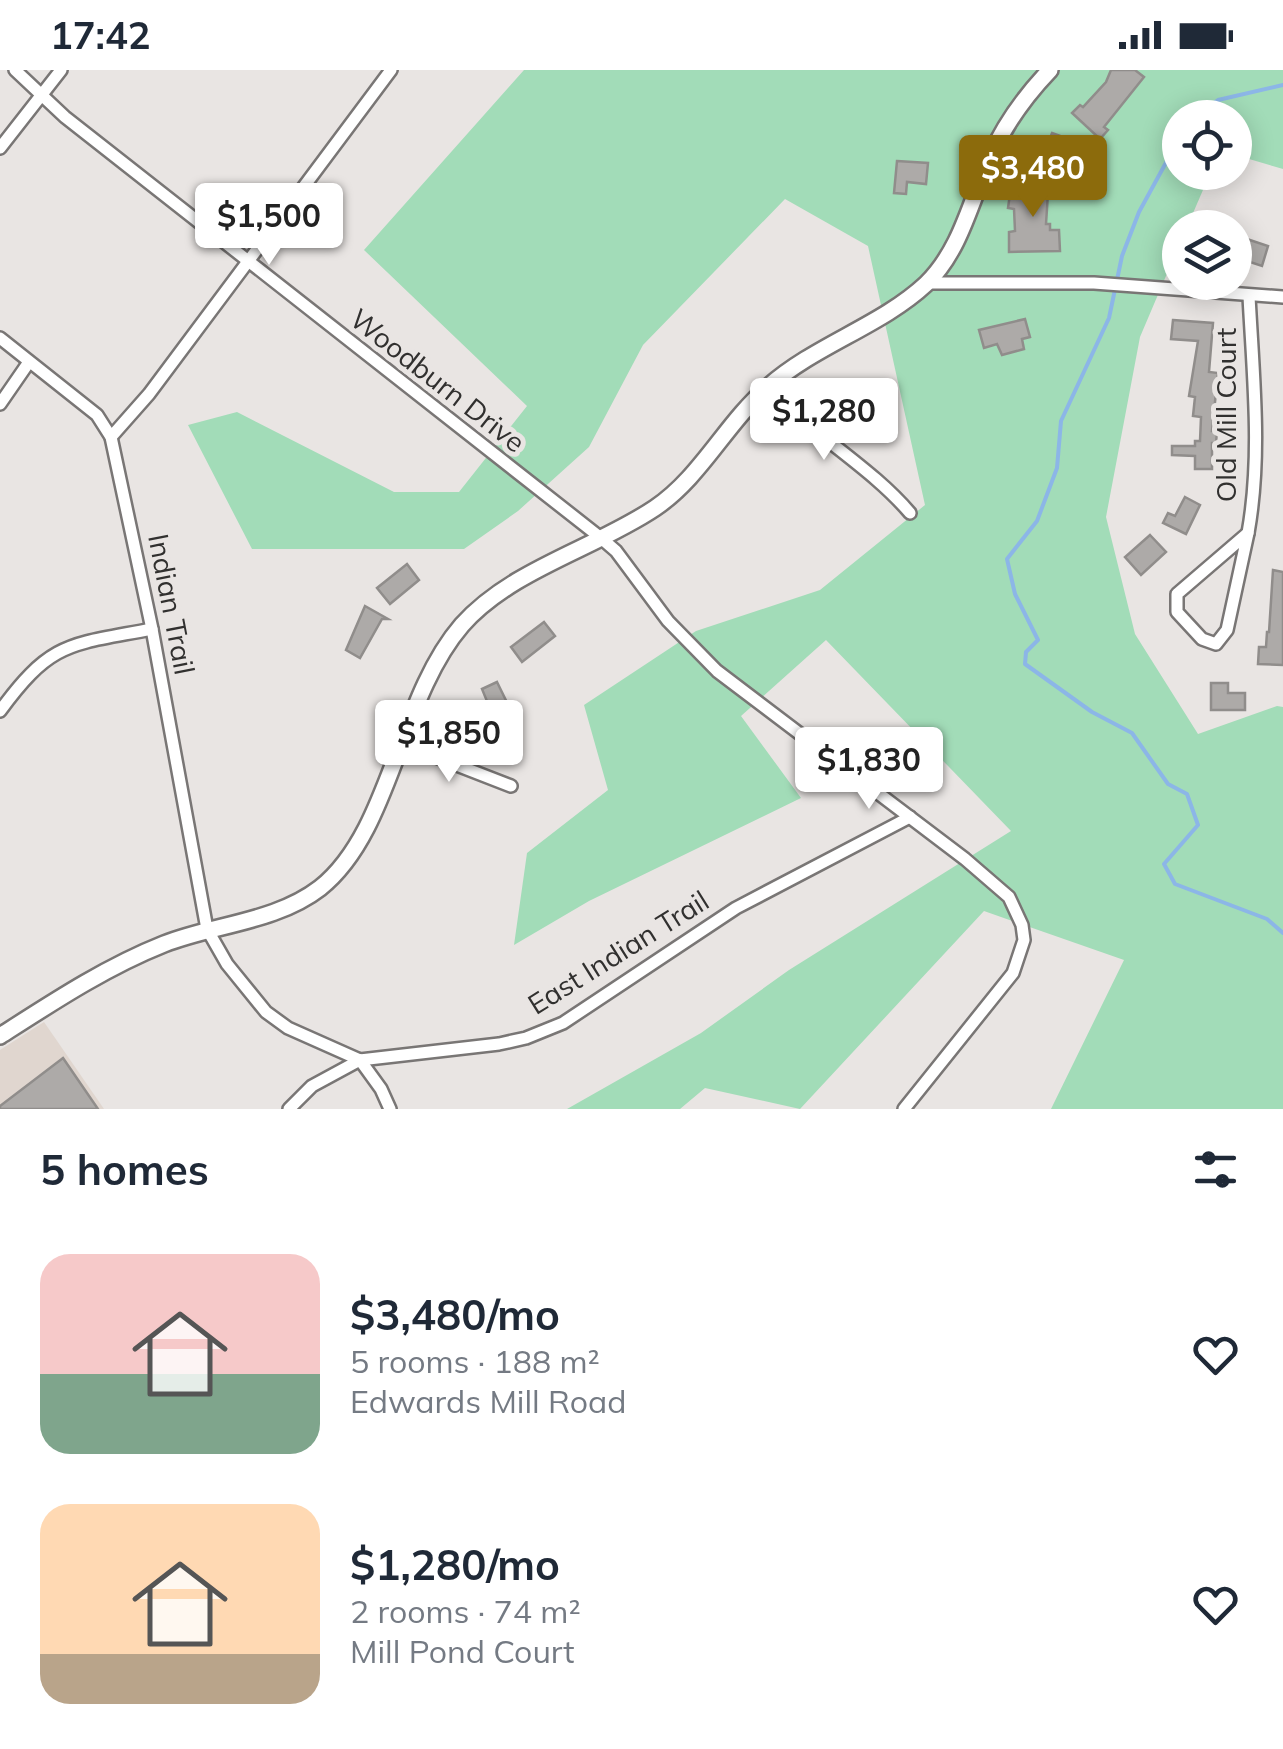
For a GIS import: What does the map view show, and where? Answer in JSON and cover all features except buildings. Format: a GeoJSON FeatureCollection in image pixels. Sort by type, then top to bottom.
{"type":"FeatureCollection","features":[{"type":"Feature","properties":{"kind":"street","name":"Woodburn Drive"},"geometry":{"type":"LineString","coordinates":[[15,70],[64,117],[601,538],[616,551],[668,621],[717,671],[910,817],[1008,897],[1022,924],[1024,940],[1012,973],[904,1109]]}},
{"type":"Feature","properties":{"kind":"street"},"geometry":{"type":"LineString","coordinates":[[0,148],[61,70]]}},
{"type":"Feature","properties":{"kind":"street"},"geometry":{"type":"LineString","coordinates":[[111,438],[149,394],[391,70]]}},
{"type":"Feature","properties":{"kind":"street"},"geometry":{"type":"LineString","coordinates":[[0,1036],[124,962],[208,929],[286,908],[330,879],[358,844],[432,666],[466,620],[502,592],[650,511],[674,493],[768,386],[926,284],[958,238],[1002,132],[1050,70]]}},
{"type":"Feature","properties":{"kind":"street"},"geometry":{"type":"LineString","coordinates":[[926,284],[1094,282],[1162,288]]}},
{"type":"Feature","properties":{"kind":"street"},"geometry":{"type":"LineString","coordinates":[[1252,296],[1283,298]]}},
{"type":"Feature","properties":{"kind":"street","name":"Old Mill Court"},"geometry":{"type":"LineString","coordinates":[[1248,533],[1177,594],[1177,612],[1207,642],[1216,644],[1227,630],[1248,533],[1254,498],[1256,455],[1249,300]]}},
{"type":"Feature","properties":{"kind":"street","name":"Indian Trail"},"geometry":{"type":"LineString","coordinates":[[0,338],[97,416],[111,438],[152,629],[208,929]]}},
{"type":"Feature","properties":{"kind":"street"},"geometry":{"type":"LineString","coordinates":[[0,404],[30,362]]}},
{"type":"Feature","properties":{"kind":"street"},"geometry":{"type":"LineString","coordinates":[[768,386],[784,404],[880,481],[910,513]]}},
{"type":"Feature","properties":{"kind":"street"},"geometry":{"type":"LineString","coordinates":[[0,711],[35,666],[60,650],[152,629]]}},
{"type":"Feature","properties":{"kind":"street"},"geometry":{"type":"LineString","coordinates":[[400,743],[512,786]]}},
{"type":"Feature","properties":{"kind":"street","name":"East Indian Trail"},"geometry":{"type":"LineString","coordinates":[[360,1060],[498,1044],[550,1029],[736,908],[910,817]]}},
{"type":"Feature","properties":{"kind":"street"},"geometry":{"type":"LineString","coordinates":[[208,929],[227,964],[266,1012],[288,1028],[360,1060],[390,1109]]}},
{"type":"Feature","properties":{"kind":"street"},"geometry":{"type":"LineString","coordinates":[[290,1109],[312,1086],[360,1060]]}},
{"type":"Feature","properties":{"kind":"shaded area"},"geometry":{"type":"Polygon","coordinates":[[[44,1022],[104,1109],[0,1109],[0,1050],[44,1022]]]}},
{"type":"Feature","properties":{"kind":"green space"},"geometry":{"type":"Polygon","coordinates":[[[524,70],[1283,70],[1283,169],[1252,160],[1252,100],[1162,100],[1162,190],[1203,190],[1194,210],[1162,210],[1162,285],[1140,337],[1106,517],[1135,634],[1198,734],[1283,707],[1283,1109],[1051,1109],[1124,960],[984,911],[800,1109],[705,1088],[680,1109],[567,1109],[701,1033],[789,970],[1011,831],[826,640],[741,716],[801,798],[589,901],[514,945],[527,853],[608,790],[584,705],[696,631],[820,590],[925,505],[868,246],[785,199],[643,345],[589,447],[518,511],[464,549],[252,549],[188,425],[237,412],[394,492],[459,492],[527,406],[364,250],[524,70]]]}},
{"type":"Feature","properties":{"kind":"waterway"},"geometry":{"type":"LineString","coordinates":[[1218,100],[1283,85]]}},
{"type":"Feature","properties":{"kind":"waterway"},"geometry":{"type":"LineString","coordinates":[[1162,170],[1139,212],[1122,256],[1109,318],[1061,421],[1057,468],[1037,521],[1007,559],[1015,594],[1038,640],[1026,652],[1025,664],[1092,712],[1132,733],[1168,784],[1187,794],[1198,825],[1164,864],[1175,884],[1267,919],[1283,933]]}}]}
